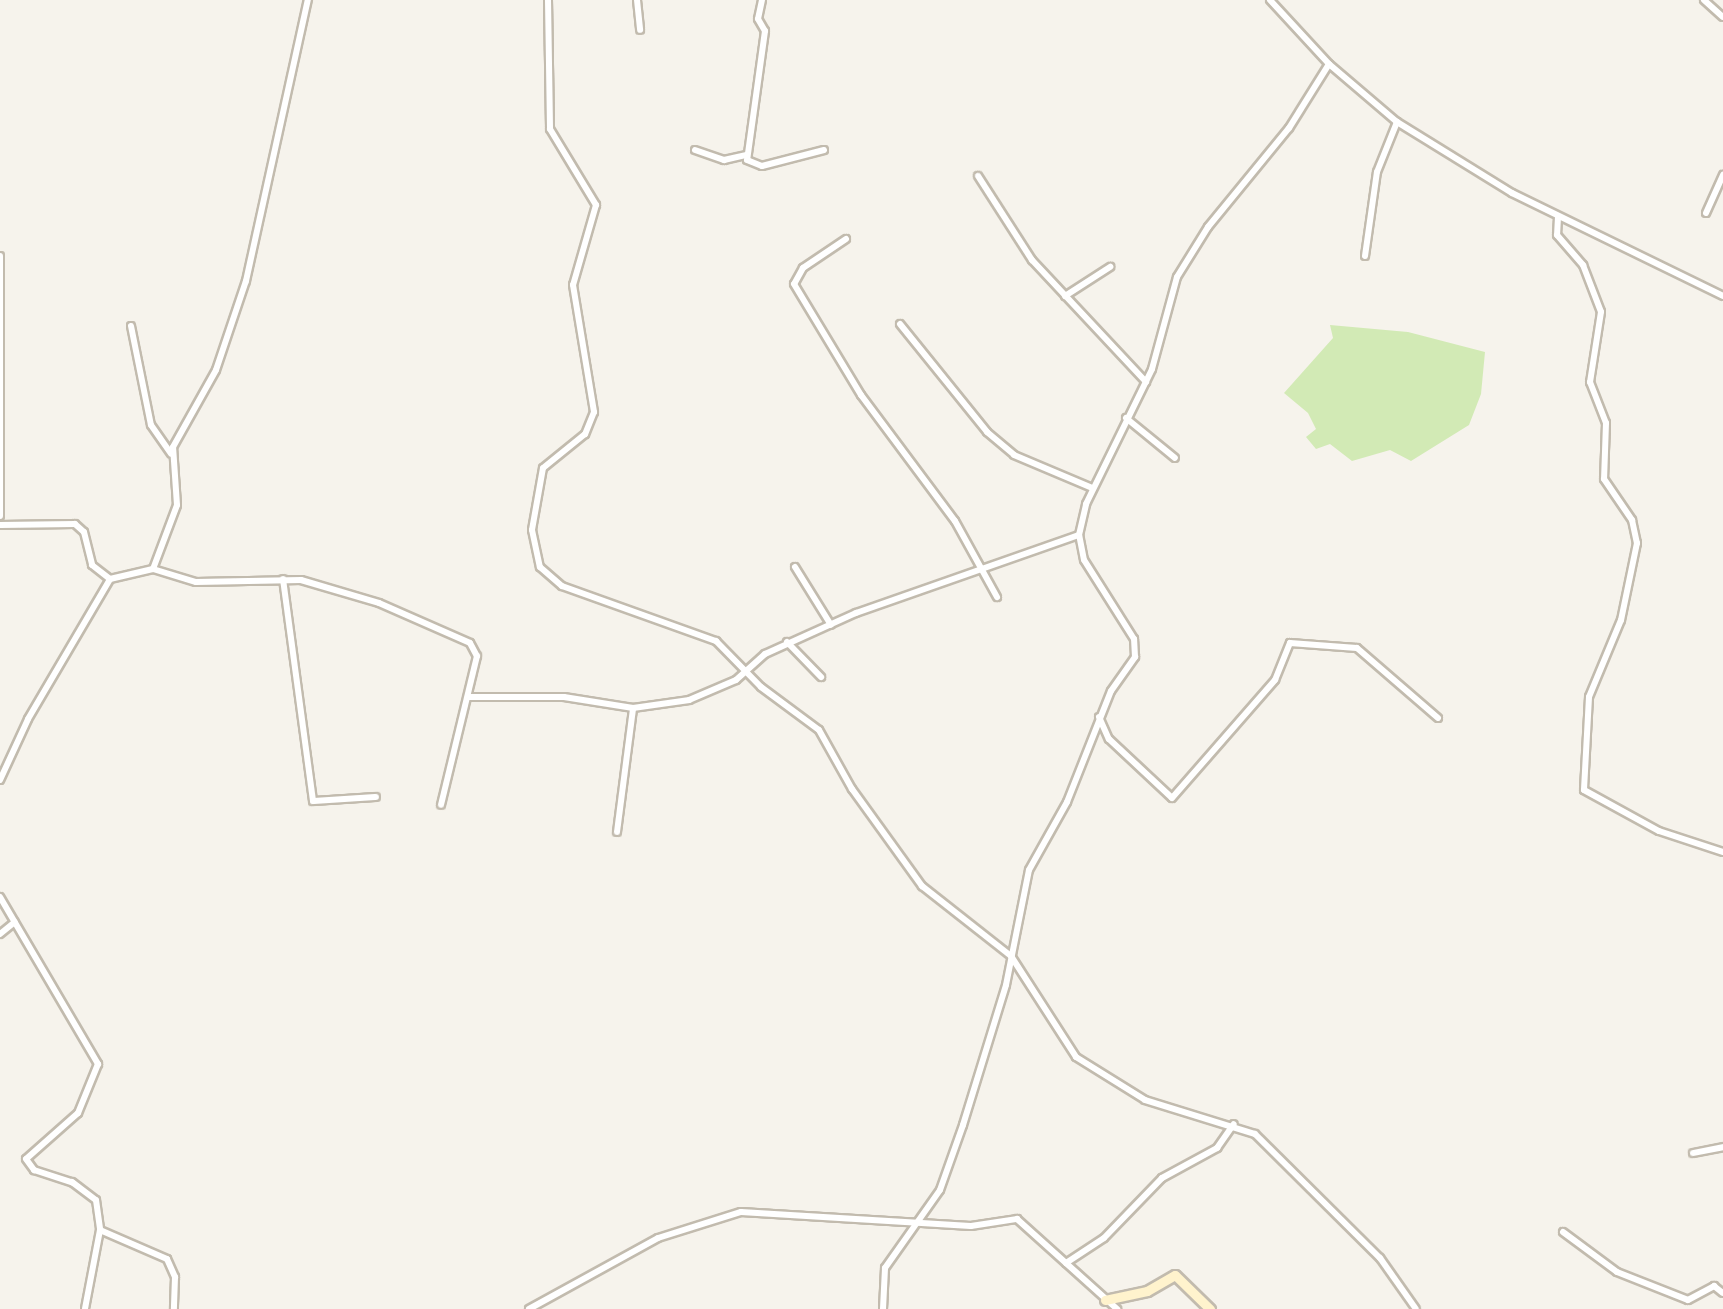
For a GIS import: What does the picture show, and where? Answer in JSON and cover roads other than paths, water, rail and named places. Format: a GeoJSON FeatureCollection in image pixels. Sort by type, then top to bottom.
{"type":"FeatureCollection","features":[{"type":"Feature","properties":{"kind":"street"},"geometry":{"type":"LineString","coordinates":[[171,454],[216,370],[246,281],[308,0]]}},
{"type":"Feature","properties":{"kind":"street"},"geometry":{"type":"LineString","coordinates":[[548,0],[550,130],[596,205],[573,285],[594,412],[585,434],[543,468],[532,530],[534,553],[562,586],[708,636],[819,730],[852,789],[936,900],[1011,956],[1076,1057],[1104,1080],[1145,1100],[1234,1124],[1255,1134],[1352,1227],[1416,1309]]}},
{"type":"Feature","properties":{"kind":"street"},"geometry":{"type":"LineString","coordinates":[[637,0],[640,30]]}},
{"type":"Feature","properties":{"kind":"street"},"geometry":{"type":"LineString","coordinates":[[745,155],[765,31],[758,19],[762,0]]}},
{"type":"Feature","properties":{"kind":"street"},"geometry":{"type":"LineString","coordinates":[[1270,0],[1329,65],[1396,121],[1558,217],[1723,296]]}},
{"type":"Feature","properties":{"kind":"street"},"geometry":{"type":"LineString","coordinates":[[1704,0],[1723,17]]}},
{"type":"Feature","properties":{"kind":"street"},"geometry":{"type":"LineString","coordinates":[[883,1309],[885,1268],[947,1172],[1011,956],[1028,870],[1067,802],[1099,717],[1136,648],[1084,560],[1079,536],[1092,488],[1146,383],[1177,278],[1208,227],[1289,128],[1329,65]]}},
{"type":"Feature","properties":{"kind":"street"},"geometry":{"type":"LineString","coordinates":[[1365,256],[1377,172],[1396,121]]}},
{"type":"Feature","properties":{"kind":"street"},"geometry":{"type":"LineString","coordinates":[[695,150],[724,160],[745,155]]}},
{"type":"Feature","properties":{"kind":"street"},"geometry":{"type":"LineString","coordinates":[[745,155],[758,166],[824,150]]}},
{"type":"Feature","properties":{"kind":"street"},"geometry":{"type":"LineString","coordinates":[[1706,213],[1723,175]]}},
{"type":"Feature","properties":{"kind":"street"},"geometry":{"type":"LineString","coordinates":[[978,176],[1032,260],[1146,383]]}},
{"type":"Feature","properties":{"kind":"street"},"geometry":{"type":"LineString","coordinates":[[1558,217],[1558,235],[1583,265],[1601,312],[1590,383],[1606,423],[1604,479],[1632,520],[1637,543],[1621,620],[1589,697],[1584,790],[1659,831],[1723,852]]}},
{"type":"Feature","properties":{"kind":"street"},"geometry":{"type":"LineString","coordinates":[[846,239],[803,268],[794,284],[861,395],[924,475],[982,567],[997,597]]}},
{"type":"Feature","properties":{"kind":"street"},"geometry":{"type":"LineString","coordinates":[[0,256],[0,516]]}},
{"type":"Feature","properties":{"kind":"street"},"geometry":{"type":"LineString","coordinates":[[1065,296],[1110,267]]}},
{"type":"Feature","properties":{"kind":"street"},"geometry":{"type":"LineString","coordinates":[[900,324],[987,432],[1014,455],[1092,488]]}},
{"type":"Feature","properties":{"kind":"street"},"geometry":{"type":"LineString","coordinates":[[131,326],[151,425],[171,454],[177,505],[153,569]]}},
{"type":"Feature","properties":{"kind":"street"},"geometry":{"type":"LineString","coordinates":[[1126,418],[1175,458]]}},
{"type":"Feature","properties":{"kind":"street"},"geometry":{"type":"LineString","coordinates":[[0,525],[75,524],[84,532],[92,565],[110,579]]}},
{"type":"Feature","properties":{"kind":"street"},"geometry":{"type":"LineString","coordinates":[[469,696],[564,697],[634,708],[689,701],[747,670],[788,642],[982,567],[1079,536]]}},
{"type":"Feature","properties":{"kind":"street"},"geometry":{"type":"LineString","coordinates":[[795,567],[831,625]]}},
{"type":"Feature","properties":{"kind":"street"},"geometry":{"type":"LineString","coordinates":[[0,780],[28,719],[110,579],[153,569],[197,582],[283,579],[379,603],[470,643],[477,656],[441,805]]}},
{"type":"Feature","properties":{"kind":"street"},"geometry":{"type":"LineString","coordinates":[[283,579],[313,801],[376,797]]}},
{"type":"Feature","properties":{"kind":"street"},"geometry":{"type":"LineString","coordinates":[[788,642],[821,677]]}},
{"type":"Feature","properties":{"kind":"street"},"geometry":{"type":"LineString","coordinates":[[1099,717],[1109,739],[1172,798],[1275,680],[1290,643],[1357,648],[1438,718]]}},
{"type":"Feature","properties":{"kind":"street"},"geometry":{"type":"LineString","coordinates":[[617,832],[634,708]]}},
{"type":"Feature","properties":{"kind":"street"},"geometry":{"type":"LineString","coordinates":[[0,897],[92,1049],[99,1072],[78,1113],[26,1159],[34,1170],[88,1190],[96,1200],[100,1230],[85,1309]]}},
{"type":"Feature","properties":{"kind":"street"},"geometry":{"type":"LineString","coordinates":[[0,934],[15,922]]}},
{"type":"Feature","properties":{"kind":"street"},"geometry":{"type":"LineString","coordinates":[[1066,1263],[1104,1238],[1162,1178],[1217,1148],[1234,1124]]}},
{"type":"Feature","properties":{"kind":"street"},"geometry":{"type":"LineString","coordinates":[[1693,1153],[1723,1147]]}},
{"type":"Feature","properties":{"kind":"street"},"geometry":{"type":"LineString","coordinates":[[529,1309],[658,1238],[725,1214],[919,1219],[971,1226],[1017,1219],[1117,1309]]}},
{"type":"Feature","properties":{"kind":"street"},"geometry":{"type":"LineString","coordinates":[[100,1230],[167,1259],[175,1277],[174,1309]]}},
{"type":"Feature","properties":{"kind":"street"},"geometry":{"type":"LineString","coordinates":[[1563,1232],[1617,1272],[1688,1300],[1714,1286],[1723,1293]]}},
{"type":"Feature","properties":{"kind":"street"},"geometry":{"type":"LineString","coordinates":[[1105,1300],[1147,1291],[1175,1275],[1210,1309]]}}]}
